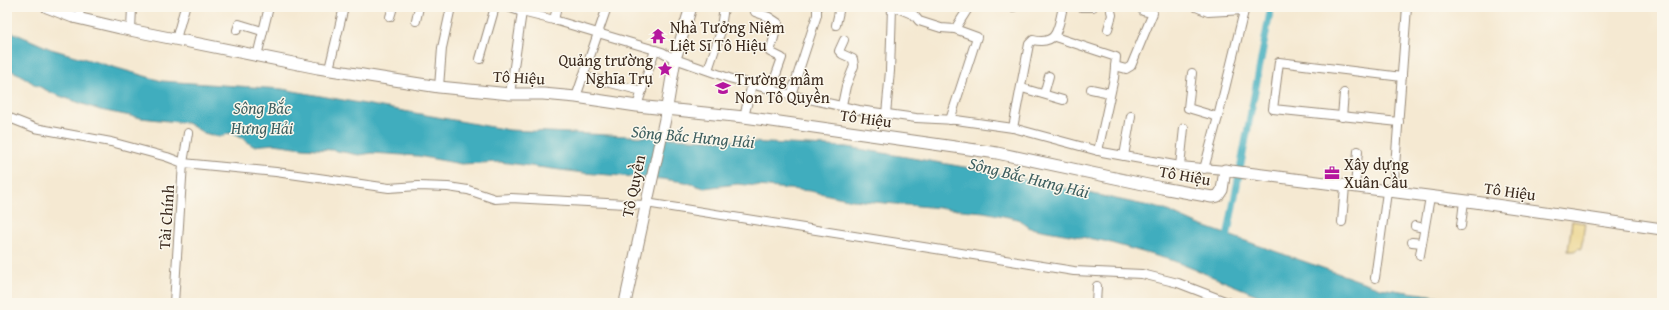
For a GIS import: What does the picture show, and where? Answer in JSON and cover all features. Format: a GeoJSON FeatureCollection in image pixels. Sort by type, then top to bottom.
{"type":"FeatureCollection","features":[{"type":"Feature","properties":{"kind":"main road","name":"Tô Hiệu"},"geometry":{"type":"LineString","coordinates":[[46,7],[78,18],[131,30],[329,69],[439,86],[510,94],[576,96],[637,106],[666,114],[744,117],[997,153],[1162,188],[1212,197],[1218,196],[1222,190],[1228,170],[1662,229]]}},
{"type":"Feature","properties":{"kind":"main road","name":"Tô Quyền"},"geometry":{"type":"LineString","coordinates":[[625,303],[648,189],[666,114],[675,59],[691,7]]}},
{"type":"Feature","properties":{"kind":"street"},"geometry":{"type":"LineString","coordinates":[[78,18],[81,7]]}},
{"type":"Feature","properties":{"kind":"street"},"geometry":{"type":"LineString","coordinates":[[131,30],[132,7]]}},
{"type":"Feature","properties":{"kind":"street"},"geometry":{"type":"LineString","coordinates":[[176,39],[185,7]]}},
{"type":"Feature","properties":{"kind":"street"},"geometry":{"type":"LineString","coordinates":[[257,56],[269,7]]}},
{"type":"Feature","properties":{"kind":"street"},"geometry":{"type":"LineString","coordinates":[[329,69],[344,7]]}},
{"type":"Feature","properties":{"kind":"street"},"geometry":{"type":"LineString","coordinates":[[390,17],[393,7]]}},
{"type":"Feature","properties":{"kind":"street"},"geometry":{"type":"LineString","coordinates":[[416,21],[419,7]]}},
{"type":"Feature","properties":{"kind":"street"},"geometry":{"type":"LineString","coordinates":[[439,86],[442,48],[451,7]]}},
{"type":"Feature","properties":{"kind":"street"},"geometry":{"type":"LineString","coordinates":[[480,59],[495,7]]}},
{"type":"Feature","properties":{"kind":"street"},"geometry":{"type":"LineString","coordinates":[[508,7],[655,50],[675,59],[708,70],[791,95],[886,114],[1013,128],[1098,151],[1180,166],[1228,170]]}},
{"type":"Feature","properties":{"kind":"street"},"geometry":{"type":"LineString","coordinates":[[554,20],[557,7]]}},
{"type":"Feature","properties":{"kind":"street"},"geometry":{"type":"LineString","coordinates":[[576,96],[607,7]]}},
{"type":"Feature","properties":{"kind":"street"},"geometry":{"type":"LineString","coordinates":[[708,70],[720,34],[724,7]]}},
{"type":"Feature","properties":{"kind":"street"},"geometry":{"type":"LineString","coordinates":[[753,7],[755,12],[769,17],[778,23],[766,61]]}},
{"type":"Feature","properties":{"kind":"street"},"geometry":{"type":"LineString","coordinates":[[791,95],[817,15],[818,7]]}},
{"type":"Feature","properties":{"kind":"street"},"geometry":{"type":"LineString","coordinates":[[836,25],[840,7]]}},
{"type":"Feature","properties":{"kind":"street"},"geometry":{"type":"LineString","coordinates":[[886,114],[894,7],[914,15],[919,21],[941,28],[955,29],[977,37],[950,120]]}},
{"type":"Feature","properties":{"kind":"street"},"geometry":{"type":"LineString","coordinates":[[955,29],[969,7]]}},
{"type":"Feature","properties":{"kind":"street"},"geometry":{"type":"LineString","coordinates":[[1013,128],[1031,42],[1033,40],[1048,41],[1055,36],[1063,7]]}},
{"type":"Feature","properties":{"kind":"street"},"geometry":{"type":"LineString","coordinates":[[1082,7],[1093,7]]}},
{"type":"Feature","properties":{"kind":"street"},"geometry":{"type":"LineString","coordinates":[[1196,7],[1208,12],[1245,8],[1204,169]]}},
{"type":"Feature","properties":{"kind":"street"},"geometry":{"type":"LineString","coordinates":[[1375,278],[1390,192],[1399,122],[1407,7]]}},
{"type":"Feature","properties":{"kind":"street"},"geometry":{"type":"LineString","coordinates":[[1108,29],[1112,15],[1110,8]]}},
{"type":"Feature","properties":{"kind":"street"},"geometry":{"type":"LineString","coordinates":[[1115,66],[1126,69],[1131,66],[1153,13],[1144,11]]}},
{"type":"Feature","properties":{"kind":"street"},"geometry":{"type":"LineString","coordinates":[[510,94],[522,12]]}},
{"type":"Feature","properties":{"kind":"street"},"geometry":{"type":"LineString","coordinates":[[237,30],[238,24],[262,31]]}},
{"type":"Feature","properties":{"kind":"street"},"geometry":{"type":"LineString","coordinates":[[1055,36],[1116,57],[1098,151]]}},
{"type":"Feature","properties":{"kind":"street"},"geometry":{"type":"LineString","coordinates":[[842,105],[846,86],[854,66],[853,59],[839,51],[844,40]]}},
{"type":"Feature","properties":{"kind":"street"},"geometry":{"type":"LineString","coordinates":[[637,106],[655,50]]}},
{"type":"Feature","properties":{"kind":"street"},"geometry":{"type":"LineString","coordinates":[[770,52],[782,58],[770,89]]}},
{"type":"Feature","properties":{"kind":"street"},"geometry":{"type":"LineString","coordinates":[[1399,122],[1273,109],[1279,62],[1402,76]]}},
{"type":"Feature","properties":{"kind":"street"},"geometry":{"type":"LineString","coordinates":[[1192,73],[1188,108],[1218,117]]}},
{"type":"Feature","properties":{"kind":"street"},"geometry":{"type":"LineString","coordinates":[[583,76],[642,91]]}},
{"type":"Feature","properties":{"kind":"street"},"geometry":{"type":"LineString","coordinates":[[1044,94],[1049,76]]}},
{"type":"Feature","properties":{"kind":"street"},"geometry":{"type":"LineString","coordinates":[[744,117],[752,84]]}},
{"type":"Feature","properties":{"kind":"street"},"geometry":{"type":"LineString","coordinates":[[1022,88],[1063,100]]}},
{"type":"Feature","properties":{"kind":"street"},"geometry":{"type":"LineString","coordinates":[[1091,89],[1110,93]]}},
{"type":"Feature","properties":{"kind":"street"},"geometry":{"type":"LineString","coordinates":[[1342,117],[1344,94]]}},
{"type":"Feature","properties":{"kind":"street"},"geometry":{"type":"LineString","coordinates":[[1124,156],[1131,116]]}},
{"type":"Feature","properties":{"kind":"street"},"geometry":{"type":"LineString","coordinates":[[7,117],[35,128],[111,142],[167,157],[183,163],[276,172],[389,188],[418,186],[448,187],[468,190],[495,199],[511,198],[645,204],[1074,271],[1142,274],[1178,283],[1230,303]]}},
{"type":"Feature","properties":{"kind":"street"},"geometry":{"type":"LineString","coordinates":[[1180,166],[1184,128]]}},
{"type":"Feature","properties":{"kind":"street","name":"Tài Chính"},"geometry":{"type":"LineString","coordinates":[[174,303],[183,163],[188,133]]}},
{"type":"Feature","properties":{"kind":"street"},"geometry":{"type":"LineString","coordinates":[[1342,222],[1358,151]]}},
{"type":"Feature","properties":{"kind":"street"},"geometry":{"type":"LineString","coordinates":[[1420,255],[1430,197]]}},
{"type":"Feature","properties":{"kind":"street"},"geometry":{"type":"LineString","coordinates":[[1461,226],[1464,201]]}},
{"type":"Feature","properties":{"kind":"street"},"geometry":{"type":"LineString","coordinates":[[1415,226],[1424,228]]}},
{"type":"Feature","properties":{"kind":"street"},"geometry":{"type":"LineString","coordinates":[[1412,242],[1422,244]]}},
{"type":"Feature","properties":{"kind":"street"},"geometry":{"type":"LineString","coordinates":[[1096,303],[1097,286]]}},
{"type":"Feature","properties":{"kind":"sand"},"geometry":{"type":"Polygon","coordinates":[[[1572,221],[1585,223],[1581,249],[1579,248],[1574,251],[1568,251],[1572,221]]]}},
{"type":"Feature","properties":{"kind":"water","name":"Sông Bắc Hưng Hải"},"geometry":{"type":"Polygon","coordinates":[[[7,30],[51,49],[162,81],[282,89],[509,130],[848,147],[970,168],[1163,209],[1197,224],[1380,288],[1486,303],[1280,303],[1174,261],[1104,241],[1030,228],[1018,219],[984,212],[852,200],[810,191],[737,184],[704,188],[685,182],[662,179],[583,173],[500,162],[461,164],[418,156],[372,153],[359,155],[332,150],[274,144],[253,146],[242,138],[230,133],[219,137],[204,133],[187,123],[141,118],[100,110],[54,94],[34,84],[19,74],[7,69],[7,30]]]}},
{"type":"Feature","properties":{"kind":"waterway"},"geometry":{"type":"LineString","coordinates":[[1226,243],[1271,7]]}},
{"type":"Feature","properties":{"kind":"place","name":"Nhà Tưởng Niệm Liệt Sĩ Tô Hiệu"},"geometry":{"type":"Point","coordinates":[658,36]}},
{"type":"Feature","properties":{"kind":"place","name":"Quảng trường Nghĩa Trụ"},"geometry":{"type":"Point","coordinates":[665,69]}},
{"type":"Feature","properties":{"kind":"place","name":"Trường mầm Non Tô Quyền"},"geometry":{"type":"Point","coordinates":[723,88]}},
{"type":"Feature","properties":{"kind":"place","name":"Xây dựng Xuân Cầu"},"geometry":{"type":"Point","coordinates":[1332,173]}}]}
